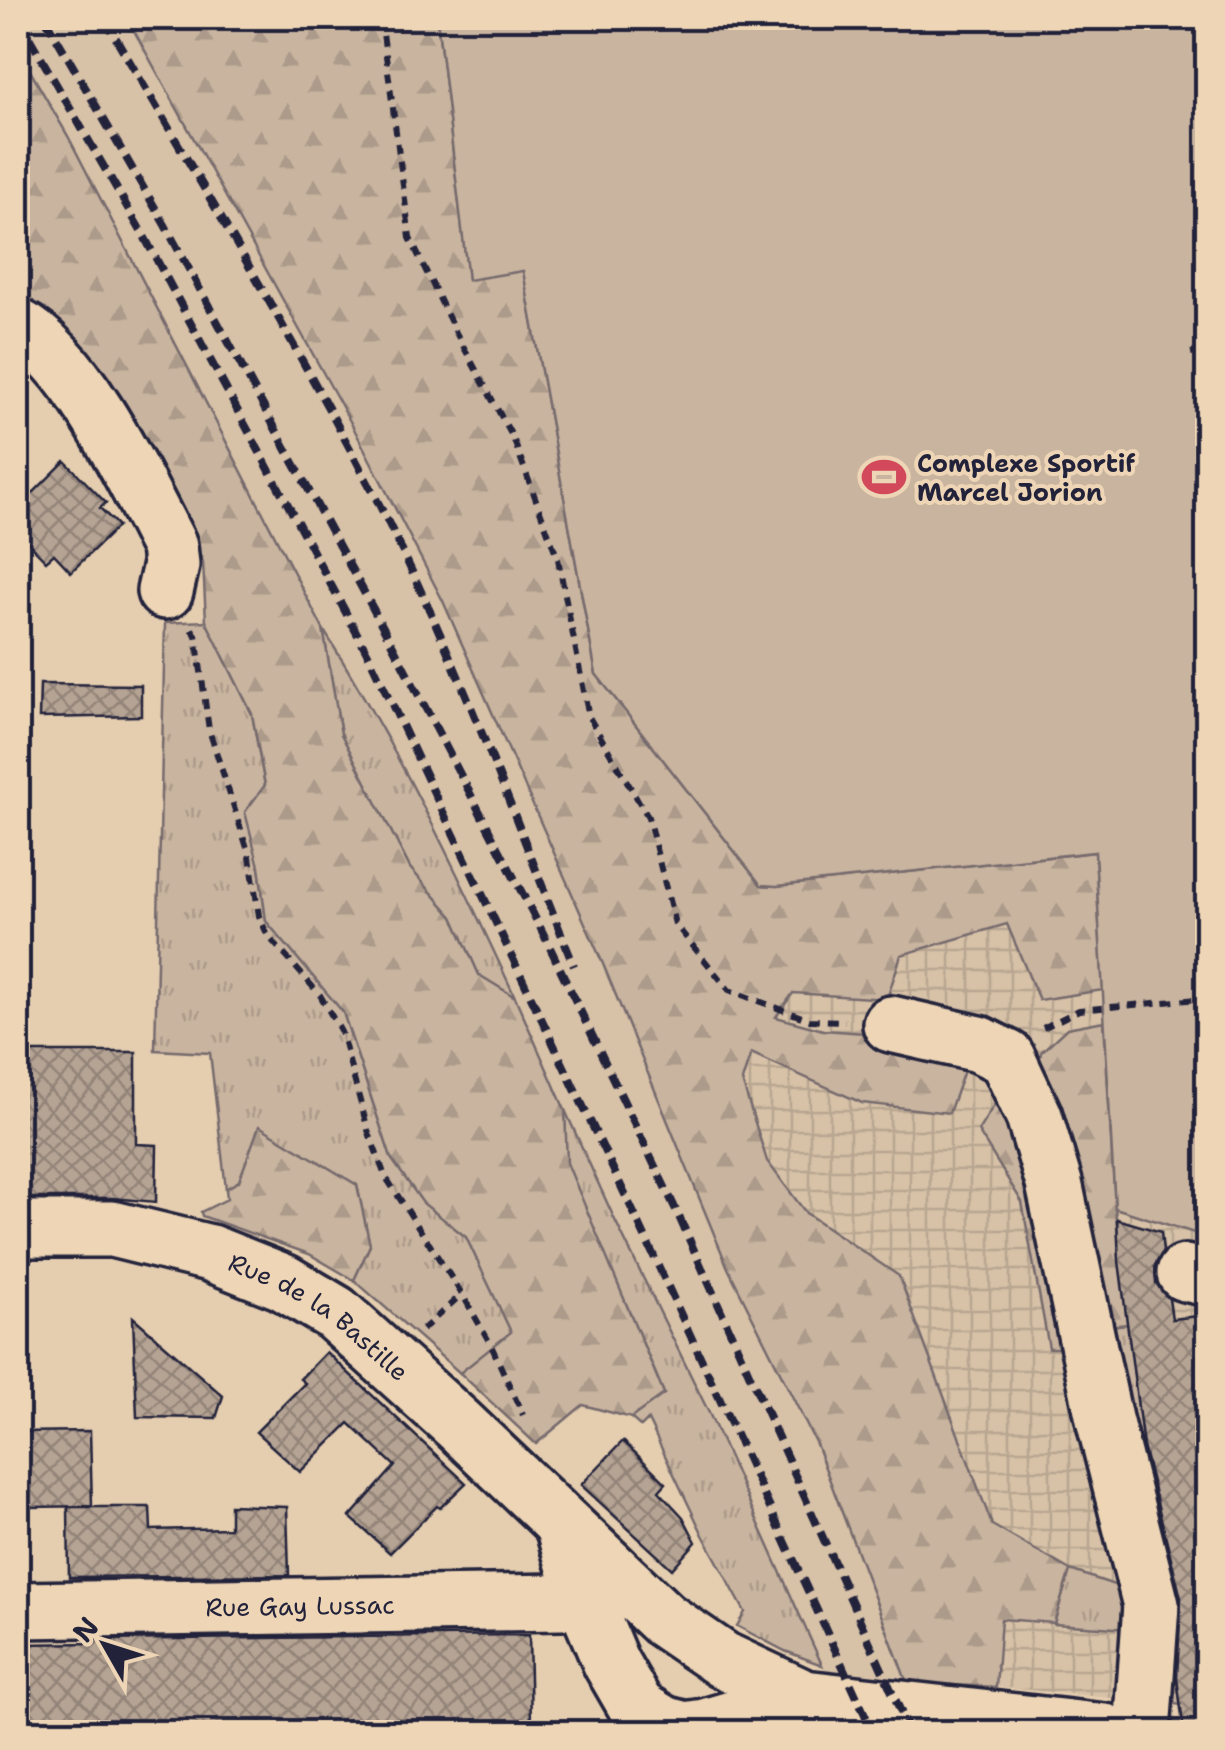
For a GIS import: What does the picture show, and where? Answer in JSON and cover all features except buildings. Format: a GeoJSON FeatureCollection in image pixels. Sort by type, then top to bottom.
{"type":"FeatureCollection","features":[{"type":"Feature","properties":{"kind":"street"},"geometry":{"type":"LineString","coordinates":[[18,327],[42,344],[63,368],[116,444],[169,546],[171,565],[165,590]]}},
{"type":"Feature","properties":{"kind":"street"},"geometry":{"type":"LineString","coordinates":[[891,1024],[979,1044],[1008,1058],[1034,1116],[1054,1183],[1104,1419],[1152,1605],[1142,1732]]}},
{"type":"Feature","properties":{"kind":"street","name":"Rue de la Bastille"},"geometry":{"type":"LineString","coordinates":[[18,1229],[112,1230],[210,1253],[283,1282],[335,1313],[562,1523],[607,1594],[611,1664],[639,1720]]}},
{"type":"Feature","properties":{"kind":"street"},"geometry":{"type":"LineString","coordinates":[[607,1594],[804,1698],[1105,1732]]}},
{"type":"Feature","properties":{"kind":"street","name":"Rue Gay Lussac"},"geometry":{"type":"LineString","coordinates":[[18,1610],[562,1602],[607,1594]]}},
{"type":"Feature","properties":{"kind":"street"},"geometry":{"type":"LineString","coordinates":[[706,1649],[669,1650],[646,1683],[639,1720],[684,1730],[721,1728],[804,1698]]}},
{"type":"Feature","properties":{"kind":"street"},"geometry":{"type":"LineString","coordinates":[[706,1649],[726,1679],[721,1728]]}},
{"type":"Feature","properties":{"kind":"path"},"geometry":{"type":"LineString","coordinates":[[381,18],[410,238],[513,438],[558,558],[590,717],[648,817],[675,924],[729,990],[810,1020],[891,1024]]}},
{"type":"Feature","properties":{"kind":"path"},"geometry":{"type":"LineString","coordinates":[[1190,353],[1208,350]]}},
{"type":"Feature","properties":{"kind":"path"},"geometry":{"type":"LineString","coordinates":[[165,590],[196,635],[209,730],[250,857],[259,916],[268,936],[320,995],[340,1032],[385,1176],[490,1343],[526,1422]]}},
{"type":"Feature","properties":{"kind":"path"},"geometry":{"type":"LineString","coordinates":[[1008,1058],[1045,1026],[1079,1010],[1208,998]]}},
{"type":"Feature","properties":{"kind":"shaded area"},"geometry":{"type":"Polygon","coordinates":[[[18,18],[127,18],[351,423],[443,601],[603,964],[728,1268],[816,1444],[931,1732],[847,1732],[822,1665],[710,1415],[614,1218],[468,895],[376,714],[323,629],[68,136],[18,50],[18,18]]]}},
{"type":"Feature","properties":{"kind":"shaded area"},"geometry":{"type":"Polygon","coordinates":[[[1008,924],[1039,1000],[1103,990],[1115,1208],[1207,1237],[1207,1707],[996,1687],[1001,1619],[1132,1591],[1070,1570],[992,1525],[899,1276],[806,1213],[767,1161],[742,1081],[751,1053],[793,993],[887,998],[901,955],[1008,924]]]}},
{"type":"Feature","properties":{"kind":"green space"},"geometry":{"type":"Polygon","coordinates":[[[127,18],[437,18],[468,279],[523,270],[596,674],[761,885],[1095,852],[1103,990],[1039,1000],[1007,924],[901,955],[887,999],[793,993],[776,1017],[823,1030],[921,1037],[966,1065],[949,1113],[862,1103],[751,1053],[742,1081],[767,1161],[806,1213],[899,1276],[992,1525],[1070,1570],[1054,1623],[1001,1619],[996,1687],[907,1683],[816,1444],[728,1268],[603,964],[443,601],[351,423],[127,18]]]}},
{"type":"Feature","properties":{"kind":"green space","name":"Complexe Sportif Marcel Jorion"},"geometry":{"type":"Polygon","coordinates":[[[437,18],[1207,18],[1207,1237],[1115,1208],[1095,852],[761,885],[596,674],[523,271],[468,280],[437,18]]]}},
{"type":"Feature","properties":{"kind":"green space"},"geometry":{"type":"Polygon","coordinates":[[[18,50],[68,136],[323,629],[341,734],[410,868],[453,917],[479,975],[515,997],[565,1110],[567,1163],[664,1394],[631,1418],[583,1405],[536,1444],[460,1373],[511,1332],[466,1237],[423,1203],[391,1158],[343,1012],[266,921],[259,866],[245,812],[265,785],[252,714],[206,621],[203,562],[188,526],[60,327],[43,310],[24,300],[22,241],[18,241],[18,50]]]}},
{"type":"Feature","properties":{"kind":"green space"},"geometry":{"type":"Polygon","coordinates":[[[206,621],[252,714],[265,786],[259,866],[266,921],[343,1012],[391,1158],[423,1203],[466,1237],[512,1332],[460,1373],[354,1280],[370,1245],[357,1185],[260,1127],[239,1181],[226,1189],[210,1053],[155,1050],[165,623],[206,621]]]}},
{"type":"Feature","properties":{"kind":"green space"},"geometry":{"type":"Polygon","coordinates":[[[323,629],[425,810],[515,997],[479,975],[453,917],[410,868],[341,734],[323,629]]]}},
{"type":"Feature","properties":{"kind":"green space"},"geometry":{"type":"Polygon","coordinates":[[[1104,1021],[1115,1208],[1128,1324],[1099,1327],[1036,1085],[1041,1052],[1067,1028],[1104,1021]]]}},
{"type":"Feature","properties":{"kind":"green space"},"geometry":{"type":"Polygon","coordinates":[[[1000,1095],[1075,1348],[1049,1348],[1022,1202],[978,1131],[1000,1095]]]}},
{"type":"Feature","properties":{"kind":"green space"},"geometry":{"type":"Polygon","coordinates":[[[565,1110],[710,1415],[822,1665],[737,1626],[745,1612],[648,1420],[641,1427],[631,1418],[664,1393],[566,1163],[565,1110]]]}},
{"type":"Feature","properties":{"kind":"green space"},"geometry":{"type":"Polygon","coordinates":[[[259,1126],[357,1185],[370,1245],[354,1280],[309,1254],[202,1216],[201,1212],[227,1199],[226,1189],[239,1181],[259,1126]]]}},
{"type":"Feature","properties":{"kind":"green space"},"geometry":{"type":"Polygon","coordinates":[[[1128,1324],[1151,1513],[1181,1705],[1168,1703],[1099,1327],[1128,1324]]]}},
{"type":"Feature","properties":{"kind":"green space"},"geometry":{"type":"Polygon","coordinates":[[[1070,1570],[1132,1591],[1130,1629],[1054,1624],[1070,1570]]]}},
{"type":"Feature","properties":{"kind":"railway"},"geometry":{"type":"LineString","coordinates":[[18,18],[145,238],[368,654],[640,1226],[873,1732]]}},
{"type":"Feature","properties":{"kind":"railway"},"geometry":{"type":"LineString","coordinates":[[45,18],[165,225],[542,931],[676,1210],[910,1732]]}},
{"type":"Feature","properties":{"kind":"railway"},"geometry":{"type":"LineString","coordinates":[[104,18],[282,325],[383,512],[460,680],[574,966]]}},
{"type":"Feature","properties":{"kind":"place","name":"Complexe Sportif Marcel Jorion"},"geometry":{"type":"Point","coordinates":[884,477]}}]}
